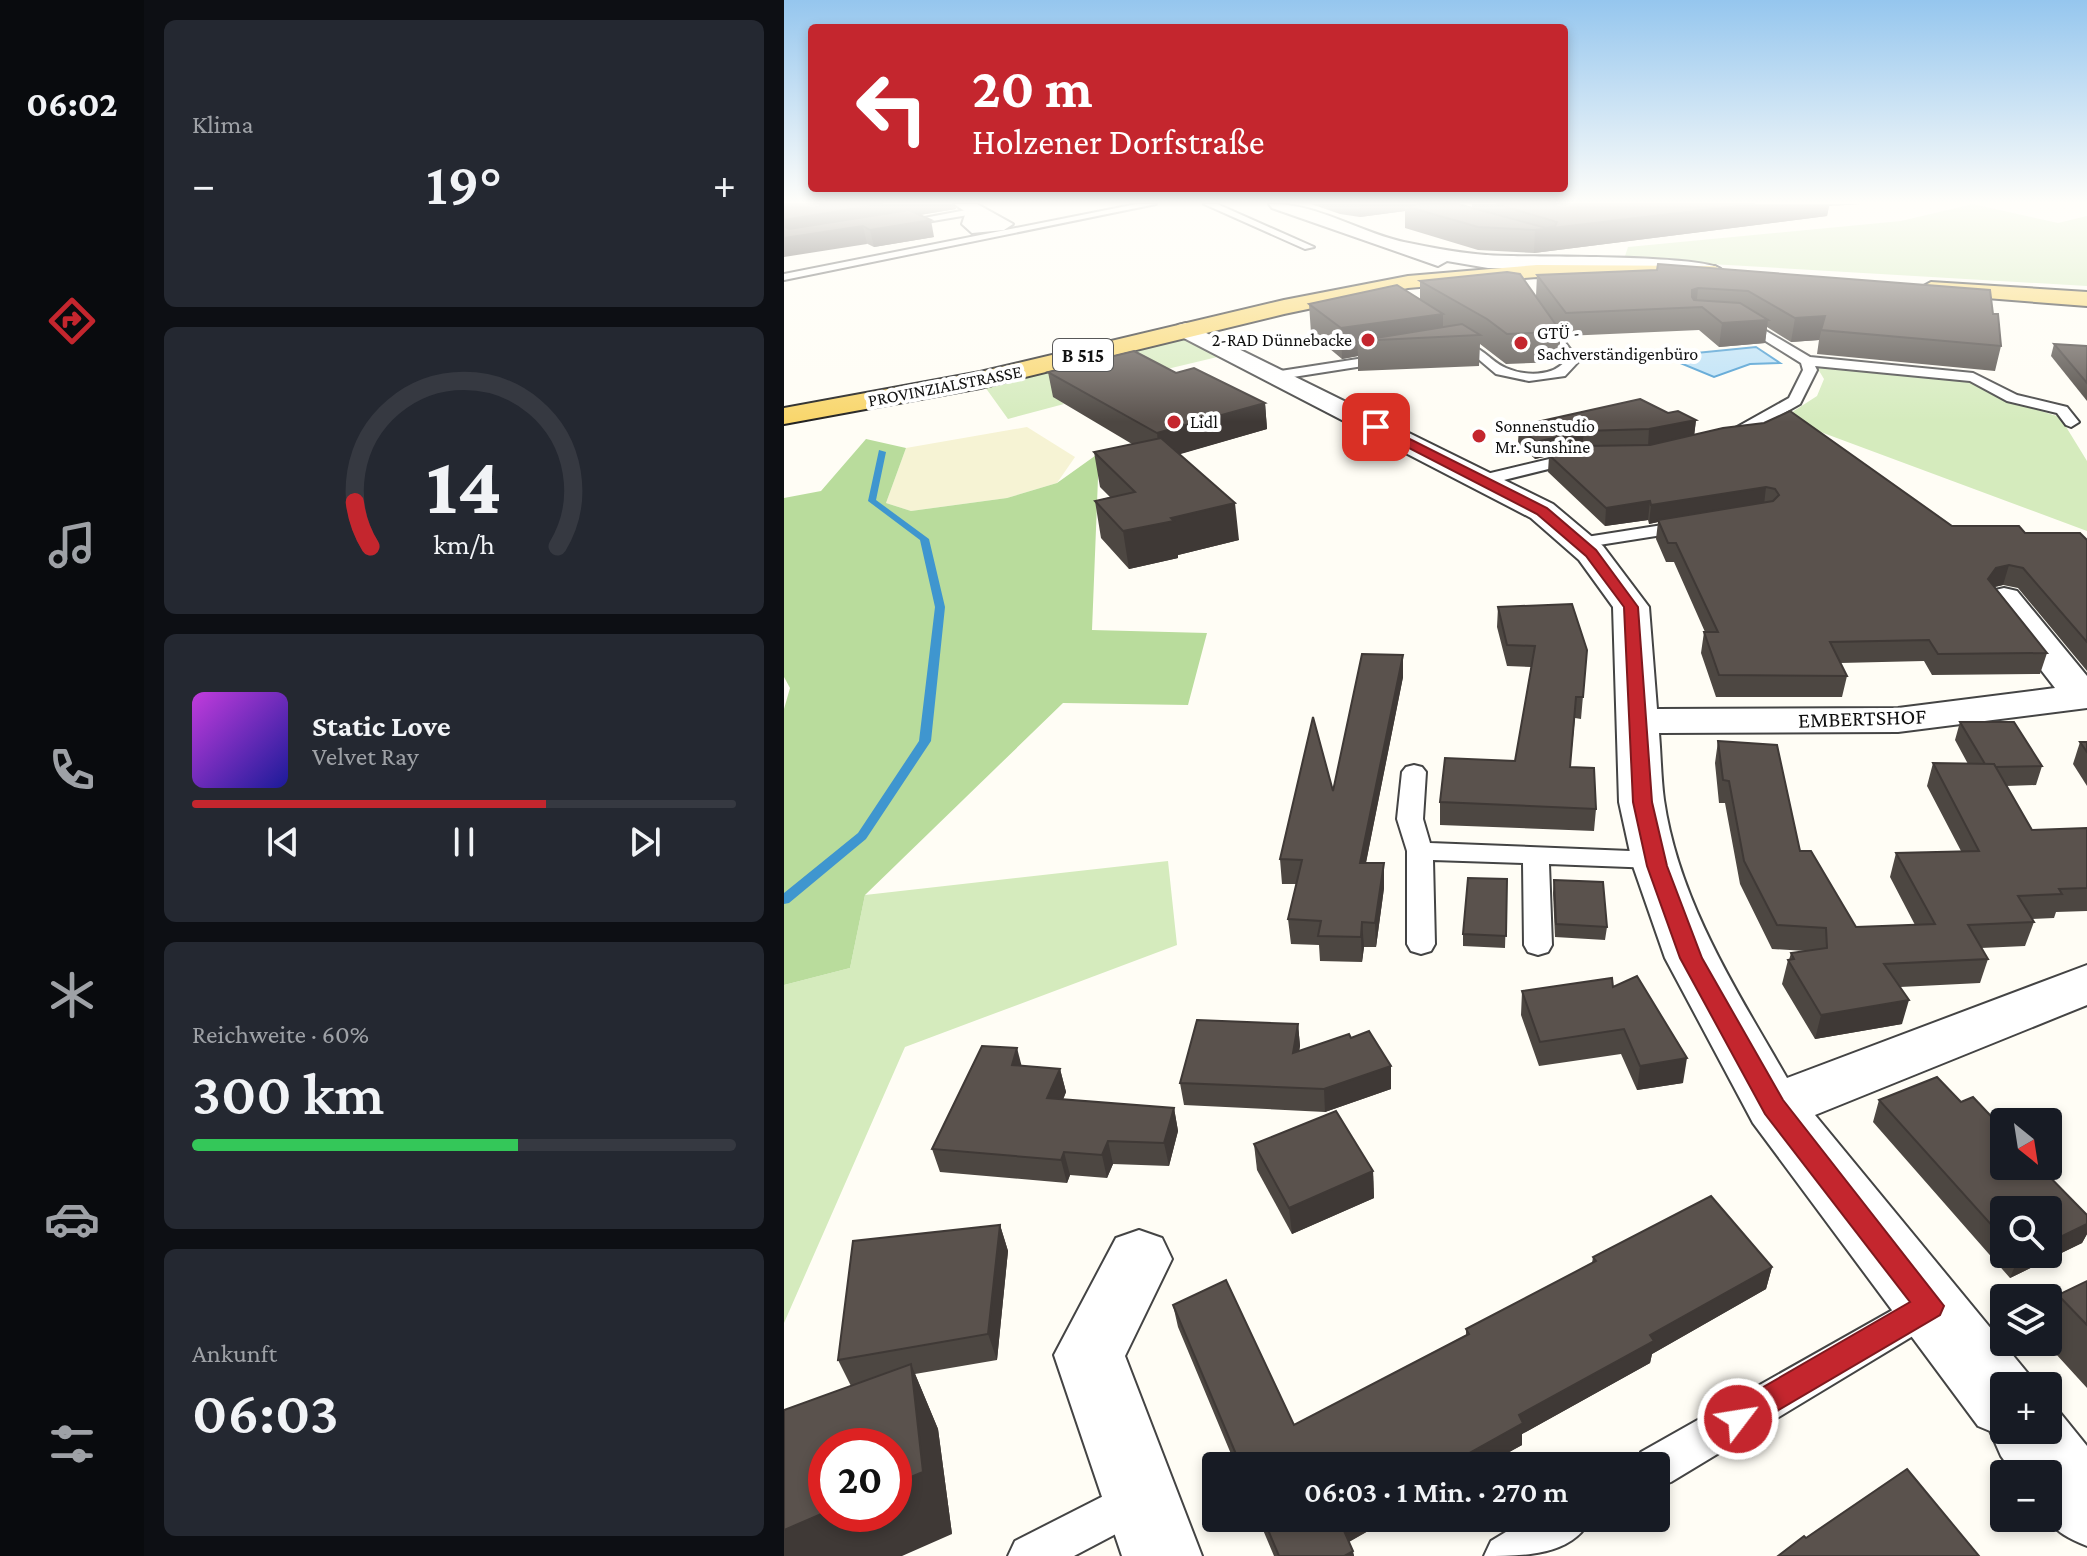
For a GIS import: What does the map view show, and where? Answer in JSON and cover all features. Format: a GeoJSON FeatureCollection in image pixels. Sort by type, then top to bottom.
{"type":"FeatureCollection","features":[{"type":"Feature","properties":{"kind":"main road","name":"PROVINZIALSTRASSE"},"geometry":{"type":"LineString","coordinates":[[784,416],[980,380],[1354,291],[1460,277]]}},
{"type":"Feature","properties":{"kind":"main road"},"geometry":{"type":"LineString","coordinates":[[1905,286],[2087,299]]}},
{"type":"Feature","properties":{"kind":"street"},"geometry":{"type":"LineString","coordinates":[[1186,330],[1542,511],[1591,553],[1631,607],[1640,721],[1642,802],[1655,860],[1691,958],[1774,1107],[1990,1383]]}},
{"type":"Feature","properties":{"kind":"street","name":"EMBERTSHOF"},"geometry":{"type":"LineString","coordinates":[[2004,599],[2085,696]]}},
{"type":"Feature","properties":{"kind":"street","name":"EMBERTSHOF"},"geometry":{"type":"LineString","coordinates":[[1640,721],[1898,720],[2085,696]]}},
{"type":"Feature","properties":{"kind":"street"},"geometry":{"type":"LineString","coordinates":[[1774,1107],[2087,984]]}},
{"type":"Feature","properties":{"kind":"street"},"geometry":{"type":"LineString","coordinates":[[1139,1259],[1089,1355],[1151,1527]]}},
{"type":"Feature","properties":{"kind":"street"},"geometry":{"type":"LineString","coordinates":[[2038,1444],[2087,1507]]}},
{"type":"Feature","properties":{"kind":"lane"},"geometry":{"type":"LineString","coordinates":[[784,278],[800,288]]}},
{"type":"Feature","properties":{"kind":"lane"},"geometry":{"type":"LineString","coordinates":[[1449,344],[1481,354],[1502,372],[1513,375],[1548,376],[1567,370],[1572,361],[1533,307]]}},
{"type":"Feature","properties":{"kind":"lane"},"geometry":{"type":"LineString","coordinates":[[1726,318],[1741,319],[1807,361],[1973,377],[2012,398],[2062,410],[2071,422]]}},
{"type":"Feature","properties":{"kind":"lane"},"geometry":{"type":"LineString","coordinates":[[1274,376],[1403,356]]}},
{"type":"Feature","properties":{"kind":"lane"},"geometry":{"type":"LineString","coordinates":[[1706,442],[1735,435],[1795,401],[1810,370],[1807,361]]}},
{"type":"Feature","properties":{"kind":"lane"},"geometry":{"type":"LineString","coordinates":[[1480,481],[1596,456]]}},
{"type":"Feature","properties":{"kind":"lane"},"geometry":{"type":"LineString","coordinates":[[1580,543],[1703,523]]}},
{"type":"Feature","properties":{"kind":"lane"},"geometry":{"type":"LineString","coordinates":[[1414,772],[1410,819],[1420,851],[1421,944]]}},
{"type":"Feature","properties":{"kind":"lane"},"geometry":{"type":"LineString","coordinates":[[1420,851],[1655,860]]}},
{"type":"Feature","properties":{"kind":"lane"},"geometry":{"type":"LineString","coordinates":[[1536,856],[1538,945]]}},
{"type":"Feature","properties":{"kind":"lane"},"geometry":{"type":"LineString","coordinates":[[1670,1459],[1930,1306]]}},
{"type":"Feature","properties":{"kind":"lane"},"geometry":{"type":"LineString","coordinates":[[1030,1556],[1151,1527]]}},
{"type":"Feature","properties":{"kind":"lane"},"geometry":{"type":"LineString","coordinates":[[1506,1556],[1546,1532]]}},
{"type":"Feature","properties":{"kind":"shaded area"},"geometry":{"type":"Polygon","coordinates":[[[1027,427],[1075,457],[1057,483],[1007,498],[911,511],[886,503],[906,448],[1027,427]]]}},
{"type":"Feature","properties":{"kind":"green space"},"geometry":{"type":"Polygon","coordinates":[[[1926,277],[2087,277],[2087,286],[1926,277]]]}},
{"type":"Feature","properties":{"kind":"green space"},"geometry":{"type":"Polygon","coordinates":[[[1186,330],[1230,354],[1054,396],[1064,404],[1008,419],[980,380],[1186,330]]]}},
{"type":"Feature","properties":{"kind":"green space"},"geometry":{"type":"Polygon","coordinates":[[[1815,364],[1964,378],[2005,400],[2060,417],[2087,461],[2087,531],[1783,418],[1817,396],[1824,379],[1815,364]]]}},
{"type":"Feature","properties":{"kind":"green space"},"geometry":{"type":"Polygon","coordinates":[[[866,439],[906,448],[886,503],[911,511],[1007,498],[1057,483],[1099,453],[1092,630],[1207,633],[1188,705],[1063,703],[865,895],[850,968],[784,985],[784,709],[790,688],[784,677],[784,498],[821,491],[866,439]]]}},
{"type":"Feature","properties":{"kind":"green space"},"geometry":{"type":"Polygon","coordinates":[[[1168,861],[1177,945],[905,1047],[784,1323],[784,985],[850,968],[865,895],[1168,861]]]}},
{"type":"Feature","properties":{"kind":"water"},"geometry":{"type":"Polygon","coordinates":[[[1756,347],[1780,363],[1750,364],[1714,377],[1656,353],[1658,350],[1696,353],[1756,347]]]}},
{"type":"Feature","properties":{"kind":"building"},"geometry":{"type":"Polygon","coordinates":[[[1462,277],[1522,277],[1561,332],[1507,334],[1487,319],[1420,281],[1462,277]]]}},
{"type":"Feature","properties":{"kind":"building"},"geometry":{"type":"Polygon","coordinates":[[[1538,277],[1819,277],[1990,290],[1993,314],[1998,314],[2001,346],[1821,330],[1825,316],[1795,318],[1748,291],[1698,288],[1692,290],[1692,297],[1694,300],[1740,303],[1768,320],[1722,323],[1702,307],[1566,313],[1538,277]]]}},
{"type":"Feature","properties":{"kind":"building"},"geometry":{"type":"Polygon","coordinates":[[[1397,285],[1443,314],[1341,328],[1309,304],[1397,285]]]}},
{"type":"Feature","properties":{"kind":"building"},"geometry":{"type":"Polygon","coordinates":[[[1462,324],[1480,335],[1357,341],[1462,324]]]}},
{"type":"Feature","properties":{"kind":"building"},"geometry":{"type":"Polygon","coordinates":[[[2054,344],[2087,346],[2087,383],[2054,344]]]}},
{"type":"Feature","properties":{"kind":"building"},"geometry":{"type":"Polygon","coordinates":[[[1134,351],[1176,373],[1194,368],[1265,403],[1157,433],[1048,372],[1134,351]]]}},
{"type":"Feature","properties":{"kind":"building"},"geometry":{"type":"Polygon","coordinates":[[[1640,399],[1668,413],[1678,411],[1696,420],[1649,429],[1584,431],[1536,442],[1519,426],[1640,399]]]}},
{"type":"Feature","properties":{"kind":"building"},"geometry":{"type":"Polygon","coordinates":[[[1790,411],[1952,526],[2019,526],[2025,533],[2080,533],[2087,540],[2087,642],[2023,568],[2009,565],[1996,568],[1988,579],[2047,653],[1938,654],[1929,640],[1830,642],[1847,676],[1719,675],[1704,632],[1718,632],[1676,543],[1668,543],[1658,520],[1773,501],[1779,495],[1775,489],[1766,487],[1651,505],[1650,501],[1606,508],[1549,455],[1585,446],[1650,445],[1723,428],[1764,423],[1790,411]]]}},
{"type":"Feature","properties":{"kind":"building"},"geometry":{"type":"Polygon","coordinates":[[[1161,438],[1235,503],[1171,518],[1174,521],[1123,531],[1095,501],[1135,492],[1094,452],[1161,438]]]}},
{"type":"Feature","properties":{"kind":"building"},"geometry":{"type":"Polygon","coordinates":[[[1572,604],[1587,650],[1583,697],[1576,697],[1570,767],[1594,768],[1596,809],[1440,802],[1445,758],[1515,761],[1535,646],[1507,645],[1498,607],[1572,604]]]}},
{"type":"Feature","properties":{"kind":"building"},"geometry":{"type":"Polygon","coordinates":[[[1362,654],[1403,655],[1360,863],[1384,863],[1375,923],[1362,922],[1361,937],[1318,936],[1321,921],[1288,919],[1302,860],[1280,859],[1313,717],[1333,791],[1362,654]]]}},
{"type":"Feature","properties":{"kind":"building"},"geometry":{"type":"Polygon","coordinates":[[[1960,722],[2014,722],[2042,766],[1995,767],[1994,764],[1985,764],[1960,722]]]}},
{"type":"Feature","properties":{"kind":"building"},"geometry":{"type":"Polygon","coordinates":[[[1718,741],[1777,745],[1800,851],[1811,851],[1856,927],[1935,924],[1896,853],[1979,851],[1933,763],[1994,764],[2032,830],[2087,828],[2087,888],[2059,889],[2062,894],[2018,896],[2034,922],[1968,925],[1988,959],[1884,964],[1909,1000],[1821,1015],[1788,960],[1794,959],[1791,953],[1827,948],[1826,928],[1777,925],[1744,861],[1729,781],[1723,780],[1718,741]]]}},
{"type":"Feature","properties":{"kind":"building"},"geometry":{"type":"Polygon","coordinates":[[[1468,878],[1507,879],[1506,936],[1463,934],[1468,878]]]}},
{"type":"Feature","properties":{"kind":"building"},"geometry":{"type":"Polygon","coordinates":[[[1554,880],[1603,882],[1607,927],[1556,924],[1554,880]]]}},
{"type":"Feature","properties":{"kind":"building"},"geometry":{"type":"Polygon","coordinates":[[[1637,976],[1687,1058],[1640,1066],[1624,1029],[1540,1042],[1522,991],[1612,978],[1613,987],[1637,976]]]}},
{"type":"Feature","properties":{"kind":"building"},"geometry":{"type":"Polygon","coordinates":[[[1197,1020],[1298,1024],[1293,1053],[1349,1034],[1351,1038],[1369,1031],[1391,1066],[1324,1089],[1180,1083],[1197,1020]]]}},
{"type":"Feature","properties":{"kind":"building"},"geometry":{"type":"Polygon","coordinates":[[[982,1046],[1017,1048],[1012,1065],[1060,1069],[1047,1098],[1174,1108],[1164,1143],[1108,1141],[1102,1155],[1064,1152],[1061,1160],[932,1149],[982,1046]]]}},
{"type":"Feature","properties":{"kind":"building"},"geometry":{"type":"Polygon","coordinates":[[[1937,1077],[1961,1102],[1973,1097],[1990,1115],[1990,1180],[2053,1180],[2087,1215],[2087,1224],[2062,1236],[2062,1196],[1990,1196],[1990,1223],[1879,1100],[1937,1077]]]}},
{"type":"Feature","properties":{"kind":"building"},"geometry":{"type":"Polygon","coordinates":[[[1336,1111],[1373,1171],[1289,1208],[1254,1144],[1336,1111]]]}},
{"type":"Feature","properties":{"kind":"building"},"geometry":{"type":"Polygon","coordinates":[[[1711,1196],[1772,1267],[1650,1335],[1654,1341],[1519,1415],[1523,1423],[1471,1452],[1235,1452],[1173,1305],[1226,1280],[1294,1425],[1469,1334],[1466,1329],[1596,1261],[1593,1257],[1711,1196]]]}},
{"type":"Feature","properties":{"kind":"building"},"geometry":{"type":"Polygon","coordinates":[[[1000,1225],[988,1334],[838,1360],[853,1241],[1000,1225]]]}},
{"type":"Feature","properties":{"kind":"building"},"geometry":{"type":"Polygon","coordinates":[[[2087,1281],[2087,1325],[2062,1299],[2062,1293],[2087,1281]]]}},
{"type":"Feature","properties":{"kind":"building"},"geometry":{"type":"Polygon","coordinates":[[[911,1364],[923,1472],[912,1477],[912,1428],[808,1428],[808,1520],[784,1530],[784,1410],[911,1364]]]}},
{"type":"Feature","properties":{"kind":"building"},"geometry":{"type":"Polygon","coordinates":[[[1907,1469],[1979,1556],[1778,1556],[1804,1536],[1806,1538],[1907,1469]]]}},
{"type":"Feature","properties":{"kind":"building"},"geometry":{"type":"Polygon","coordinates":[[[1269,1532],[1345,1532],[1353,1551],[1344,1556],[1279,1556],[1269,1532]]]}},
{"type":"Feature","properties":{"kind":"waterway"},"geometry":{"type":"LineString","coordinates":[[784,900],[862,836],[925,741],[940,607],[924,539],[872,501],[882,452]]}},
{"type":"Feature","properties":{"kind":"place","name":"2-RAD Dünnebacke"},"geometry":{"type":"Point","coordinates":[1368,340]}},
{"type":"Feature","properties":{"kind":"place","name":"GTÜ - Sachverständigenbüro"},"geometry":{"type":"Point","coordinates":[1521,343]}},
{"type":"Feature","properties":{"kind":"place","name":"Lidl"},"geometry":{"type":"Point","coordinates":[1174,422]}},
{"type":"Feature","properties":{"kind":"place","name":"Sonnenstudio Mr. Sunshine"},"geometry":{"type":"Point","coordinates":[1479,436]}},
{"type":"Feature","properties":{"kind":"route"},"geometry":{"type":"LineString","coordinates":[[1376,427],[1542,511],[1591,553],[1631,607],[1640,721],[1642,802],[1657,866],[1691,958],[1774,1107],[1930,1306],[1738,1419]]}}]}
